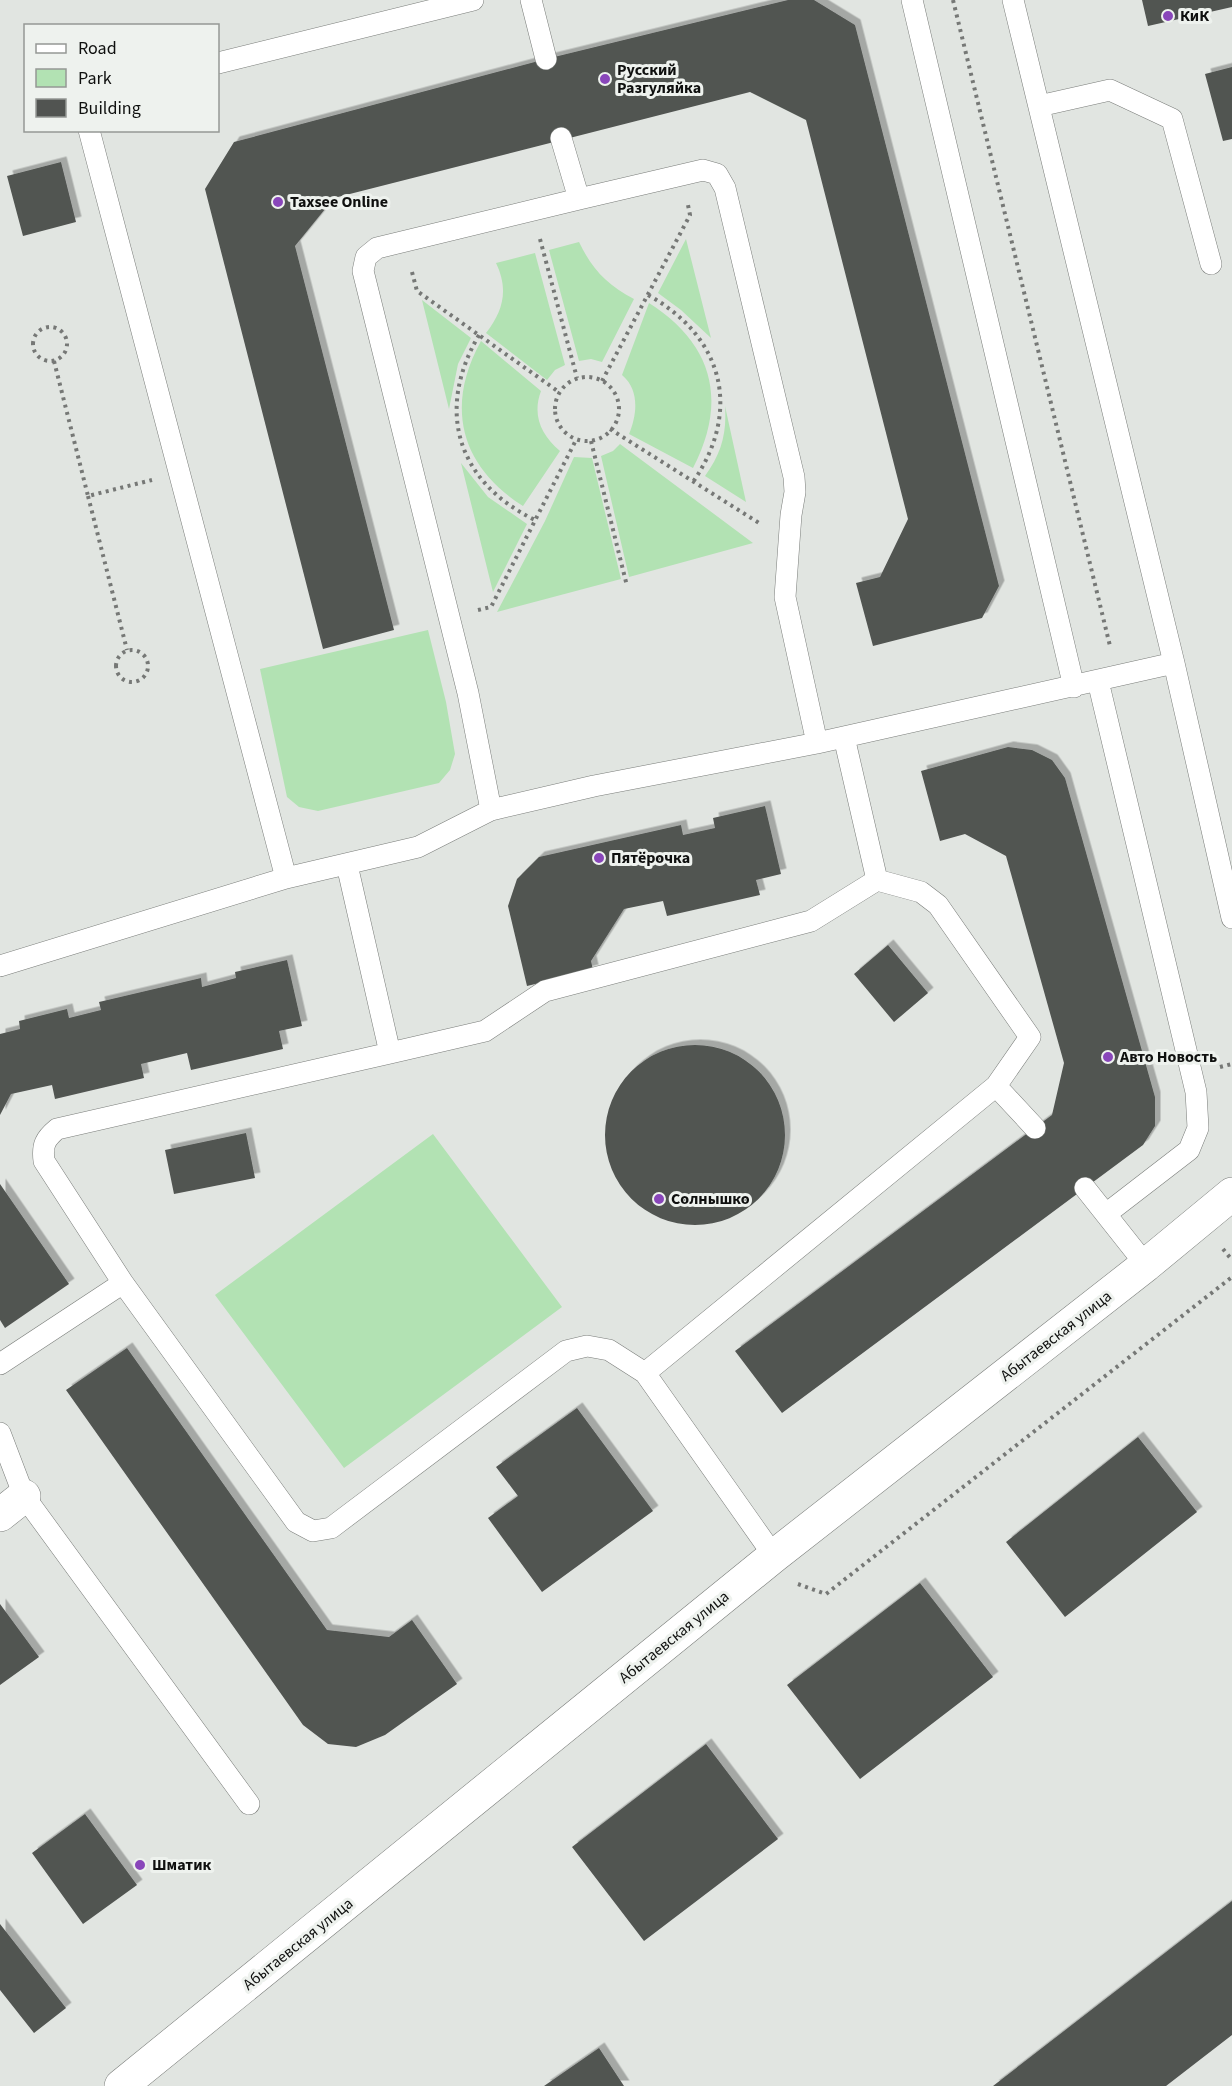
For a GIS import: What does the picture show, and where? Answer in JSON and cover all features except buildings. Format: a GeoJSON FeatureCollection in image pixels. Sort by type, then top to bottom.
{"type":"FeatureCollection","features":[{"type":"Feature","properties":{"kind":"street","name":"Абытаевская улица"},"geometry":{"type":"LineString","coordinates":[[121,2086],[783,1569],[1232,1194]]}},
{"type":"Feature","properties":{"kind":"lane"},"geometry":{"type":"LineString","coordinates":[[219,63],[473,0]]}},
{"type":"Feature","properties":{"kind":"lane"},"geometry":{"type":"LineString","coordinates":[[531,0],[546,59]]}},
{"type":"Feature","properties":{"kind":"lane"},"geometry":{"type":"LineString","coordinates":[[912,0],[1074,687]]}},
{"type":"Feature","properties":{"kind":"lane"},"geometry":{"type":"LineString","coordinates":[[1013,0],[1174,663],[1232,918]]}},
{"type":"Feature","properties":{"kind":"lane"},"geometry":{"type":"LineString","coordinates":[[1039,106],[1110,90],[1172,119],[1211,264]]}},
{"type":"Feature","properties":{"kind":"lane"},"geometry":{"type":"LineString","coordinates":[[90,132],[286,878]]}},
{"type":"Feature","properties":{"kind":"lane"},"geometry":{"type":"LineString","coordinates":[[561,138],[579,199]]}},
{"type":"Feature","properties":{"kind":"lane"},"geometry":{"type":"LineString","coordinates":[[491,810],[468,693],[363,270],[366,257],[377,248],[404,241],[703,170],[717,174],[725,188],[794,477],[795,492],[784,597],[817,743]]}},
{"type":"Feature","properties":{"kind":"lane"},"geometry":{"type":"LineString","coordinates":[[0,966],[286,878],[418,847],[491,810],[594,786],[817,743],[1174,663]]}},
{"type":"Feature","properties":{"kind":"lane"},"geometry":{"type":"LineString","coordinates":[[1106,1214],[1189,1150],[1198,1128],[1196,1092],[1108,679]]}},
{"type":"Feature","properties":{"kind":"lane"},"geometry":{"type":"LineString","coordinates":[[844,736],[877,880]]}},
{"type":"Feature","properties":{"kind":"lane"},"geometry":{"type":"LineString","coordinates":[[347,865],[390,1053]]}},
{"type":"Feature","properties":{"kind":"lane"},"geometry":{"type":"LineString","coordinates":[[645,1373],[996,1086],[1030,1037],[930,897],[877,880],[811,921],[545,991],[485,1031],[57,1129],[46,1137],[42,1149],[44,1161],[123,1282],[296,1522],[313,1531],[331,1528],[566,1351],[587,1346],[609,1350],[645,1373],[783,1569]]}},
{"type":"Feature","properties":{"kind":"lane"},"geometry":{"type":"LineString","coordinates":[[996,1086],[1035,1128]]}},
{"type":"Feature","properties":{"kind":"lane"},"geometry":{"type":"LineString","coordinates":[[1085,1188],[1146,1265]]}},
{"type":"Feature","properties":{"kind":"lane"},"geometry":{"type":"LineString","coordinates":[[0,1364],[123,1282]]}},
{"type":"Feature","properties":{"kind":"lane"},"geometry":{"type":"LineString","coordinates":[[0,1433],[12,1506],[249,1804]]}},
{"type":"Feature","properties":{"kind":"path"},"geometry":{"type":"LineString","coordinates":[[953,0],[1108,679]]}},
{"type":"Feature","properties":{"kind":"path"},"geometry":{"type":"LineString","coordinates":[[602,381],[690,215],[681,175]]}},
{"type":"Feature","properties":{"kind":"path"},"geometry":{"type":"LineString","coordinates":[[532,210],[577,378]]}},
{"type":"Feature","properties":{"kind":"path"},"geometry":{"type":"LineString","coordinates":[[404,241],[417,291],[559,392]]}},
{"type":"Feature","properties":{"kind":"path"},"geometry":{"type":"LineString","coordinates":[[648,295],[670,308],[690,325],[705,346],[716,370],[721,417],[716,441],[693,483]]}},
{"type":"Feature","properties":{"kind":"path"},"geometry":{"type":"LineString","coordinates":[[44,328],[59,329],[67,342],[66,351],[54,361],[43,361],[35,354],[32,344],[36,334],[44,328]]}},
{"type":"Feature","properties":{"kind":"path"},"geometry":{"type":"LineString","coordinates":[[478,335],[465,358],[458,384],[455,410],[459,436],[467,458],[495,496],[535,520]]}},
{"type":"Feature","properties":{"kind":"path"},"geometry":{"type":"LineString","coordinates":[[54,361],[127,650]]}},
{"type":"Feature","properties":{"kind":"path"},"geometry":{"type":"LineString","coordinates":[[590,376],[602,381],[612,389],[618,401],[619,414],[610,429],[604,436],[591,441],[576,440],[560,426],[555,416],[555,404],[559,392],[577,378],[590,376]]}},
{"type":"Feature","properties":{"kind":"path"},"geometry":{"type":"LineString","coordinates":[[610,429],[757,523],[791,515]]}},
{"type":"Feature","properties":{"kind":"path"},"geometry":{"type":"LineString","coordinates":[[448,618],[491,607],[576,440]]}},
{"type":"Feature","properties":{"kind":"path"},"geometry":{"type":"LineString","coordinates":[[591,441],[627,586]]}},
{"type":"Feature","properties":{"kind":"path"},"geometry":{"type":"LineString","coordinates":[[88,496],[178,472]]}},
{"type":"Feature","properties":{"kind":"path"},"geometry":{"type":"LineString","coordinates":[[136,649],[148,661],[148,670],[143,678],[136,682],[128,682],[116,671],[115,662],[119,654],[127,650],[136,649]]}},
{"type":"Feature","properties":{"kind":"path"},"geometry":{"type":"LineString","coordinates":[[1215,1056],[1218,1068],[1232,1064]]}},
{"type":"Feature","properties":{"kind":"path"},"geometry":{"type":"LineString","coordinates":[[1218,1244],[1232,1260]]}},
{"type":"Feature","properties":{"kind":"path"},"geometry":{"type":"LineString","coordinates":[[783,1569],[826,1594],[1232,1277]]}},
{"type":"Feature","properties":{"kind":"green space"},"geometry":{"type":"Polygon","coordinates":[[[686,239],[711,338],[681,310],[658,293],[686,239]]]}},
{"type":"Feature","properties":{"kind":"green space"},"geometry":{"type":"Polygon","coordinates":[[[579,242],[601,275],[634,299],[602,362],[591,359],[579,361],[549,250],[579,242]]]}},
{"type":"Feature","properties":{"kind":"green space"},"geometry":{"type":"Polygon","coordinates":[[[535,253],[565,365],[555,370],[547,380],[486,333],[497,317],[502,300],[502,282],[496,263],[535,253]]]}},
{"type":"Feature","properties":{"kind":"green space"},"geometry":{"type":"Polygon","coordinates":[[[422,300],[471,338],[458,364],[449,409],[422,300]]]}},
{"type":"Feature","properties":{"kind":"green space"},"geometry":{"type":"Polygon","coordinates":[[[649,303],[671,319],[688,337],[700,355],[708,375],[711,397],[710,419],[704,443],[693,468],[629,434],[634,419],[635,403],[632,388],[622,375],[649,303]]]}},
{"type":"Feature","properties":{"kind":"green space"},"geometry":{"type":"Polygon","coordinates":[[[481,341],[541,391],[538,400],[540,424],[553,445],[560,451],[523,506],[502,490],[485,472],[473,453],[465,433],[462,411],[464,389],[470,365],[481,341]]]}},
{"type":"Feature","properties":{"kind":"green space"},"geometry":{"type":"Polygon","coordinates":[[[725,406],[746,502],[705,476],[722,443],[725,406]]]}},
{"type":"Feature","properties":{"kind":"green space"},"geometry":{"type":"Polygon","coordinates":[[[620,444],[753,543],[629,577],[601,456],[613,451],[620,444]]]}},
{"type":"Feature","properties":{"kind":"green space"},"geometry":{"type":"Polygon","coordinates":[[[574,457],[592,458],[621,579],[497,612],[545,521],[574,457]]]}},
{"type":"Feature","properties":{"kind":"green space"},"geometry":{"type":"Polygon","coordinates":[[[461,463],[488,497],[527,524],[493,592],[461,463]]]}},
{"type":"Feature","properties":{"kind":"green space"},"geometry":{"type":"Polygon","coordinates":[[[428,630],[446,702],[455,754],[450,770],[439,783],[318,811],[299,807],[287,797],[260,669],[428,630]]]}},
{"type":"Feature","properties":{"kind":"green space"},"geometry":{"type":"Polygon","coordinates":[[[433,1134],[562,1307],[344,1468],[215,1295],[433,1134]]]}},
{"type":"Feature","properties":{"kind":"place","name":"КиК"},"geometry":{"type":"Point","coordinates":[1168,16]}},
{"type":"Feature","properties":{"kind":"place","name":"Русский Разгуляйка"},"geometry":{"type":"Point","coordinates":[605,79]}},
{"type":"Feature","properties":{"kind":"place","name":"Taxsee Online"},"geometry":{"type":"Point","coordinates":[278,202]}},
{"type":"Feature","properties":{"kind":"place","name":"Пятёрочка"},"geometry":{"type":"Point","coordinates":[599,858]}},
{"type":"Feature","properties":{"kind":"place","name":"Авто Новость"},"geometry":{"type":"Point","coordinates":[1108,1057]}},
{"type":"Feature","properties":{"kind":"place","name":"Солнышко"},"geometry":{"type":"Point","coordinates":[659,1199]}},
{"type":"Feature","properties":{"kind":"place","name":"Шматик"},"geometry":{"type":"Point","coordinates":[140,1865]}}]}
